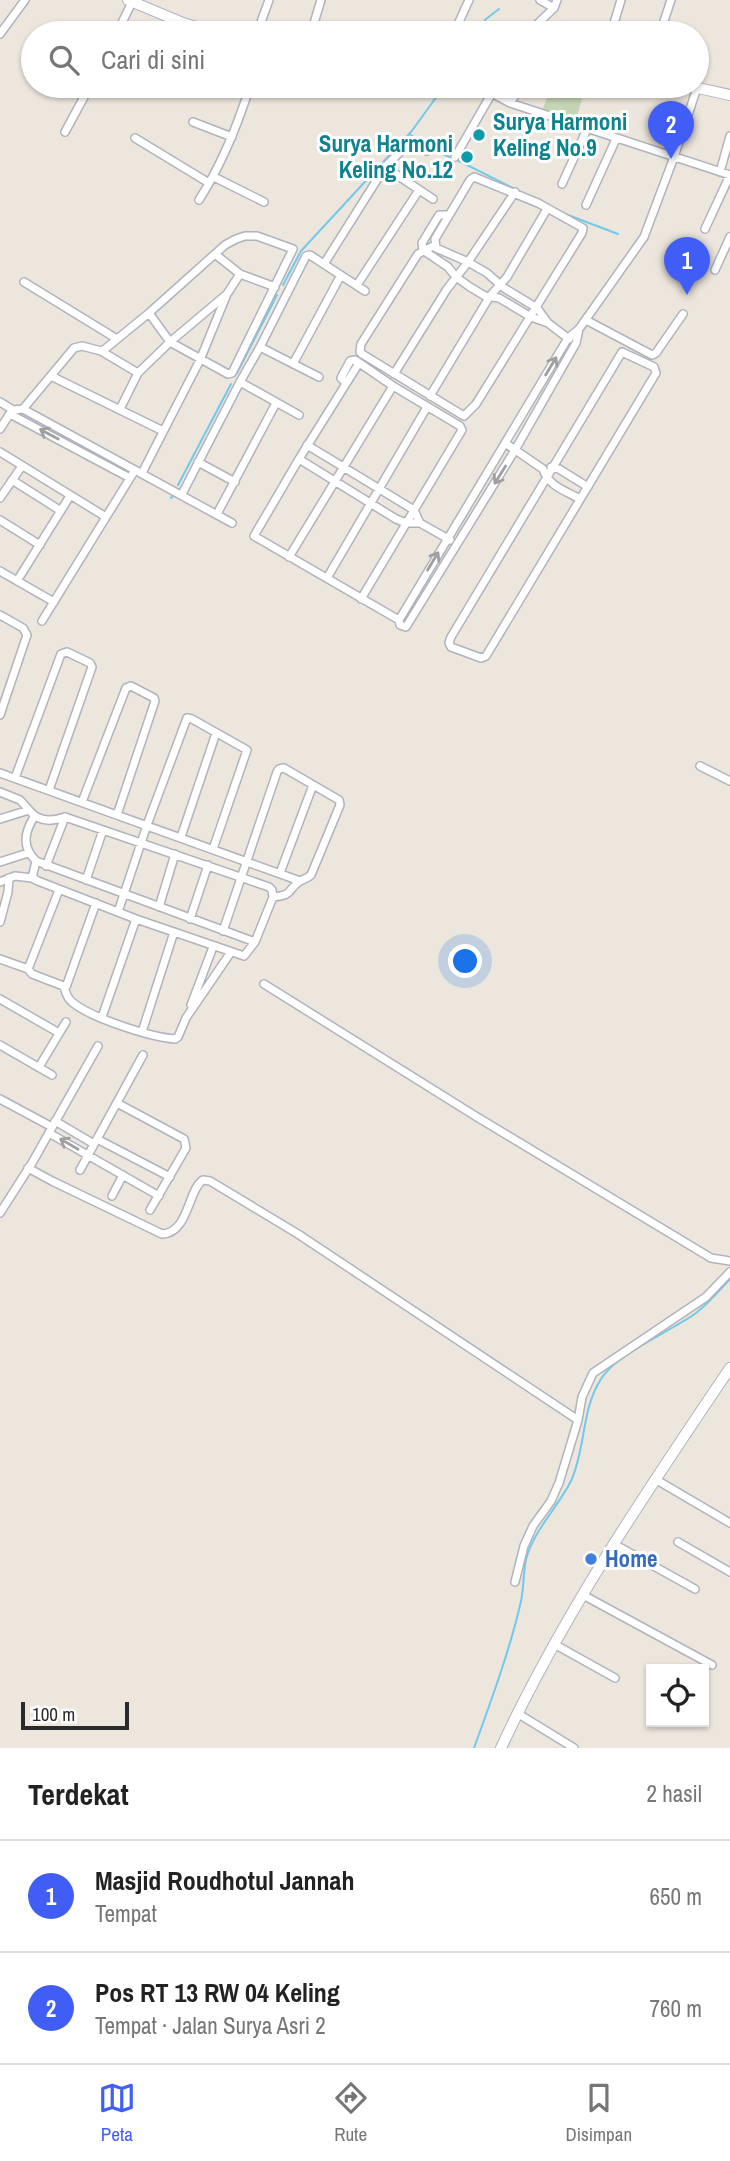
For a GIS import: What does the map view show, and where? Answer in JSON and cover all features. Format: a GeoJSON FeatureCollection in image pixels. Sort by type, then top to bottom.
{"type":"FeatureCollection","features":[{"type":"Feature","properties":{"kind":"street"},"geometry":{"type":"LineString","coordinates":[[0,34],[25,0]]}},
{"type":"Feature","properties":{"kind":"street"},"geometry":{"type":"LineString","coordinates":[[261,21],[269,0]]}},
{"type":"Feature","properties":{"kind":"street"},"geometry":{"type":"LineString","coordinates":[[315,21],[321,0]]}},
{"type":"Feature","properties":{"kind":"street"},"geometry":{"type":"LineString","coordinates":[[459,21],[469,0]]}},
{"type":"Feature","properties":{"kind":"street"},"geometry":{"type":"LineString","coordinates":[[540,0],[556,4],[542,21]]}},
{"type":"Feature","properties":{"kind":"street"},"geometry":{"type":"LineString","coordinates":[[615,21],[621,0]]}},
{"type":"Feature","properties":{"kind":"street"},"geometry":{"type":"LineString","coordinates":[[664,21],[671,0]]}},
{"type":"Feature","properties":{"kind":"street"},"geometry":{"type":"LineString","coordinates":[[122,21],[130,1],[178,21]]}},
{"type":"Feature","properties":{"kind":"street"},"geometry":{"type":"LineString","coordinates":[[709,90],[730,95]]}},
{"type":"Feature","properties":{"kind":"street"},"geometry":{"type":"LineString","coordinates":[[65,132],[83,98]]}},
{"type":"Feature","properties":{"kind":"street"},"geometry":{"type":"LineString","coordinates":[[199,200],[212,180],[232,137],[246,98]]}},
{"type":"Feature","properties":{"kind":"street"},"geometry":{"type":"LineString","coordinates":[[455,157],[489,98]]}},
{"type":"Feature","properties":{"kind":"street"},"geometry":{"type":"LineString","coordinates":[[501,98],[616,139],[730,175],[705,229]]}},
{"type":"Feature","properties":{"kind":"street"},"geometry":{"type":"LineString","coordinates":[[510,103],[513,98]]}},
{"type":"Feature","properties":{"kind":"street"},"geometry":{"type":"LineString","coordinates":[[399,620],[568,338],[579,330],[643,237],[674,157],[690,98]]}},
{"type":"Feature","properties":{"kind":"street"},"geometry":{"type":"LineString","coordinates":[[193,122],[232,137]]}},
{"type":"Feature","properties":{"kind":"street"},"geometry":{"type":"LineString","coordinates":[[562,184],[587,129]]}},
{"type":"Feature","properties":{"kind":"street"},"geometry":{"type":"LineString","coordinates":[[720,172],[730,136]]}},
{"type":"Feature","properties":{"kind":"street"},"geometry":{"type":"LineString","coordinates":[[135,138],[212,180],[264,202]]}},
{"type":"Feature","properties":{"kind":"street"},"geometry":{"type":"LineString","coordinates":[[586,205],[616,139]]}},
{"type":"Feature","properties":{"kind":"street"},"geometry":{"type":"LineString","coordinates":[[324,264],[395,155],[410,142],[427,151]]}},
{"type":"Feature","properties":{"kind":"street"},"geometry":{"type":"LineString","coordinates":[[385,167],[433,199]]}},
{"type":"Feature","properties":{"kind":"street"},"geometry":{"type":"LineString","coordinates":[[435,245],[418,254],[360,348],[362,354],[461,416],[467,415],[537,309],[582,227],[515,192],[474,177],[434,241],[437,249],[487,273],[500,285],[537,309],[548,323],[576,343]]}},
{"type":"Feature","properties":{"kind":"street"},"geometry":{"type":"LineString","coordinates":[[357,285],[419,190]]}},
{"type":"Feature","properties":{"kind":"street"},"geometry":{"type":"LineString","coordinates":[[394,374],[447,289],[515,192]]}},
{"type":"Feature","properties":{"kind":"street"},"geometry":{"type":"LineString","coordinates":[[430,396],[491,296],[507,277],[547,209]]}},
{"type":"Feature","properties":{"kind":"street"},"geometry":{"type":"LineString","coordinates":[[448,215],[439,215],[422,243],[423,250],[480,293],[499,299],[548,323]]}},
{"type":"Feature","properties":{"kind":"street"},"geometry":{"type":"LineString","coordinates":[[101,351],[149,313],[225,245],[245,236],[257,236],[293,251],[232,373],[228,374],[200,360],[170,342],[149,313]]}},
{"type":"Feature","properties":{"kind":"street"},"geometry":{"type":"LineString","coordinates":[[715,270],[730,237]]}},
{"type":"Feature","properties":{"kind":"street"},"geometry":{"type":"LineString","coordinates":[[215,254],[240,274],[275,287]]}},
{"type":"Feature","properties":{"kind":"street"},"geometry":{"type":"LineString","coordinates":[[182,494],[306,256],[324,264],[365,291]]}},
{"type":"Feature","properties":{"kind":"street"},"geometry":{"type":"LineString","coordinates":[[42,621],[130,478],[138,471],[163,431],[200,360],[227,294],[240,274]]}},
{"type":"Feature","properties":{"kind":"street"},"geometry":{"type":"LineString","coordinates":[[293,364],[341,275]]}},
{"type":"Feature","properties":{"kind":"street"},"geometry":{"type":"LineString","coordinates":[[24,282],[117,338]]}},
{"type":"Feature","properties":{"kind":"street"},"geometry":{"type":"LineString","coordinates":[[120,410],[138,373],[227,294]]}},
{"type":"Feature","properties":{"kind":"street"},"geometry":{"type":"LineString","coordinates":[[586,320],[652,355],[683,314]]}},
{"type":"Feature","properties":{"kind":"street"},"geometry":{"type":"LineString","coordinates":[[361,599],[462,430],[460,426],[393,387],[353,359],[350,360],[341,378],[346,383],[254,536],[361,599],[399,620],[403,627],[410,624],[515,450],[576,343],[579,330]]}},
{"type":"Feature","properties":{"kind":"street"},"geometry":{"type":"LineString","coordinates":[[0,429],[11,412],[23,409],[74,348],[82,346],[101,351],[138,373]]}},
{"type":"Feature","properties":{"kind":"street"},"geometry":{"type":"LineString","coordinates":[[260,347],[319,377]]}},
{"type":"Feature","properties":{"kind":"street"},"geometry":{"type":"LineString","coordinates":[[622,352],[654,366],[656,373],[486,656],[481,658],[451,648],[449,643],[452,637],[546,478],[622,352]]}},
{"type":"Feature","properties":{"kind":"street"},"geometry":{"type":"LineString","coordinates":[[51,376],[163,431]]}},
{"type":"Feature","properties":{"kind":"street"},"geometry":{"type":"LineString","coordinates":[[240,382],[299,415]]}},
{"type":"Feature","properties":{"kind":"street"},"geometry":{"type":"LineString","coordinates":[[289,557],[393,387]]}},
{"type":"Feature","properties":{"kind":"street"},"geometry":{"type":"LineString","coordinates":[[0,402],[11,412],[130,478]]}},
{"type":"Feature","properties":{"kind":"street"},"geometry":{"type":"LineString","coordinates":[[217,514],[276,403]]}},
{"type":"Feature","properties":{"kind":"street"},"geometry":{"type":"LineString","coordinates":[[327,578],[428,407]]}},
{"type":"Feature","properties":{"kind":"street"},"geometry":{"type":"LineString","coordinates":[[23,409],[232,523]]}},
{"type":"Feature","properties":{"kind":"street"},"geometry":{"type":"LineString","coordinates":[[505,443],[543,469],[546,478],[580,499]]}},
{"type":"Feature","properties":{"kind":"street"},"geometry":{"type":"LineString","coordinates":[[307,445],[414,509],[420,523]]}},
{"type":"Feature","properties":{"kind":"street"},"geometry":{"type":"LineString","coordinates":[[0,452],[106,517]]}},
{"type":"Feature","properties":{"kind":"street"},"geometry":{"type":"LineString","coordinates":[[299,458],[405,523],[420,523],[456,545]]}},
{"type":"Feature","properties":{"kind":"street"},"geometry":{"type":"LineString","coordinates":[[198,462],[235,482]]}},
{"type":"Feature","properties":{"kind":"street"},"geometry":{"type":"LineString","coordinates":[[0,498],[22,466]]}},
{"type":"Feature","properties":{"kind":"street"},"geometry":{"type":"LineString","coordinates":[[543,469],[559,469],[588,487]]}},
{"type":"Feature","properties":{"kind":"street"},"geometry":{"type":"LineString","coordinates":[[12,480],[61,511]]}},
{"type":"Feature","properties":{"kind":"street"},"geometry":{"type":"LineString","coordinates":[[17,581],[70,496]]}},
{"type":"Feature","properties":{"kind":"street"},"geometry":{"type":"LineString","coordinates":[[0,520],[40,545]]}},
{"type":"Feature","properties":{"kind":"street"},"geometry":{"type":"LineString","coordinates":[[0,571],[54,602]]}},
{"type":"Feature","properties":{"kind":"street"},"geometry":{"type":"LineString","coordinates":[[0,616],[23,628],[27,635],[0,715]]}},
{"type":"Feature","properties":{"kind":"street"},"geometry":{"type":"LineString","coordinates":[[15,778],[61,654],[67,652],[90,663],[92,667],[49,790]]}},
{"type":"Feature","properties":{"kind":"street"},"geometry":{"type":"LineString","coordinates":[[82,802],[126,688],[131,686],[155,701],[117,814]]}},
{"type":"Feature","properties":{"kind":"street"},"geometry":{"type":"LineString","coordinates":[[118,912],[186,720],[192,719],[248,752],[213,849]]}},
{"type":"Feature","properties":{"kind":"street"},"geometry":{"type":"LineString","coordinates":[[181,837],[216,733]]}},
{"type":"Feature","properties":{"kind":"street"},"geometry":{"type":"LineString","coordinates":[[700,766],[730,781]]}},
{"type":"Feature","properties":{"kind":"street"},"geometry":{"type":"LineString","coordinates":[[0,773],[181,837],[213,849],[246,861],[279,873],[300,881],[308,879],[315,869],[340,805],[339,800],[284,768],[279,769],[246,861],[223,931]]}},
{"type":"Feature","properties":{"kind":"street"},"geometry":{"type":"LineString","coordinates":[[279,873],[313,785]]}},
{"type":"Feature","properties":{"kind":"street"},"geometry":{"type":"LineString","coordinates":[[0,792],[20,800],[34,817],[52,821],[65,817],[270,887],[273,897],[255,942],[246,956],[136,919],[32,878],[19,876],[0,882]]}},
{"type":"Feature","properties":{"kind":"street"},"geometry":{"type":"LineString","coordinates":[[0,819],[29,810]]}},
{"type":"Feature","properties":{"kind":"street"},"geometry":{"type":"LineString","coordinates":[[34,817],[26,837],[28,853],[36,861],[255,942]]}},
{"type":"Feature","properties":{"kind":"street"},"geometry":{"type":"LineString","coordinates":[[46,866],[65,817]]}},
{"type":"Feature","properties":{"kind":"street"},"geometry":{"type":"LineString","coordinates":[[86,880],[103,830]]}},
{"type":"Feature","properties":{"kind":"street"},"geometry":{"type":"LineString","coordinates":[[0,862],[28,853]]}},
{"type":"Feature","properties":{"kind":"street"},"geometry":{"type":"LineString","coordinates":[[159,907],[175,854]]}},
{"type":"Feature","properties":{"kind":"street"},"geometry":{"type":"LineString","coordinates":[[32,878],[36,861]]}},
{"type":"Feature","properties":{"kind":"street"},"geometry":{"type":"LineString","coordinates":[[190,919],[208,866]]}},
{"type":"Feature","properties":{"kind":"street"},"geometry":{"type":"LineString","coordinates":[[0,922],[9,878]]}},
{"type":"Feature","properties":{"kind":"street"},"geometry":{"type":"LineString","coordinates":[[273,897],[289,894],[300,881]]}},
{"type":"Feature","properties":{"kind":"street"},"geometry":{"type":"LineString","coordinates":[[28,969],[59,890]]}},
{"type":"Feature","properties":{"kind":"street"},"geometry":{"type":"LineString","coordinates":[[64,987],[68,985],[96,903]]}},
{"type":"Feature","properties":{"kind":"street"},"geometry":{"type":"LineString","coordinates":[[102,1017],[136,919]]}},
{"type":"Feature","properties":{"kind":"street"},"geometry":{"type":"LineString","coordinates":[[142,1032],[174,932]]}},
{"type":"Feature","properties":{"kind":"street"},"geometry":{"type":"LineString","coordinates":[[0,959],[64,987],[73,1002],[102,1017],[142,1032],[175,1039],[186,1018],[213,947]]}},
{"type":"Feature","properties":{"kind":"street"},"geometry":{"type":"LineString","coordinates":[[186,1018],[231,952]]}},
{"type":"Feature","properties":{"kind":"street"},"geometry":{"type":"LineString","coordinates":[[264,984],[711,1258],[730,1261]]}},
{"type":"Feature","properties":{"kind":"street"},"geometry":{"type":"LineString","coordinates":[[0,999],[59,1033]]}},
{"type":"Feature","properties":{"kind":"street"},"geometry":{"type":"LineString","coordinates":[[39,1067],[66,1022]]}},
{"type":"Feature","properties":{"kind":"street"},"geometry":{"type":"LineString","coordinates":[[0,1045],[52,1075]]}},
{"type":"Feature","properties":{"kind":"street"},"geometry":{"type":"LineString","coordinates":[[0,1213],[98,1046]]}},
{"type":"Feature","properties":{"kind":"street"},"geometry":{"type":"LineString","coordinates":[[80,1170],[143,1055]]}},
{"type":"Feature","properties":{"kind":"street"},"geometry":{"type":"LineString","coordinates":[[0,1099],[52,1127],[96,1142],[170,1177]]}},
{"type":"Feature","properties":{"kind":"street"},"geometry":{"type":"LineString","coordinates":[[117,1103],[184,1139],[186,1147],[150,1210]]}},
{"type":"Feature","properties":{"kind":"street"},"geometry":{"type":"LineString","coordinates":[[52,1127],[88,1155],[159,1196]]}},
{"type":"Feature","properties":{"kind":"street"},"geometry":{"type":"LineString","coordinates":[[28,1168],[162,1234],[168,1234],[180,1223],[189,1208],[197,1184],[203,1180],[210,1181],[298,1234],[576,1419]]}},
{"type":"Feature","properties":{"kind":"street"},"geometry":{"type":"LineString","coordinates":[[112,1195],[123,1175]]}},
{"type":"Feature","properties":{"kind":"street"},"geometry":{"type":"LineString","coordinates":[[515,1582],[524,1546],[533,1526],[557,1490],[582,1397],[593,1373],[706,1297],[730,1272]]}},
{"type":"Feature","properties":{"kind":"street"},"geometry":{"type":"LineString","coordinates":[[501,1748],[541,1666],[583,1595],[655,1479],[730,1368]]}},
{"type":"Feature","properties":{"kind":"street"},"geometry":{"type":"LineString","coordinates":[[655,1479],[730,1523]]}},
{"type":"Feature","properties":{"kind":"street"},"geometry":{"type":"LineString","coordinates":[[678,1542],[730,1572]]}},
{"type":"Feature","properties":{"kind":"street"},"geometry":{"type":"LineString","coordinates":[[614,1544],[695,1589]]}},
{"type":"Feature","properties":{"kind":"street"},"geometry":{"type":"LineString","coordinates":[[583,1595],[712,1665]]}},
{"type":"Feature","properties":{"kind":"street"},"geometry":{"type":"LineString","coordinates":[[554,1644],[615,1678]]}},
{"type":"Feature","properties":{"kind":"street"},"geometry":{"type":"LineString","coordinates":[[517,1713],[574,1748]]}},
{"type":"Feature","properties":{"kind":"green space"},"geometry":{"type":"Polygon","coordinates":[[[547,98],[582,98],[575,125],[541,113],[547,98]]]}},
{"type":"Feature","properties":{"kind":"waterway"},"geometry":{"type":"LineString","coordinates":[[485,21],[499,9]]}},
{"type":"Feature","properties":{"kind":"waterway"},"geometry":{"type":"LineString","coordinates":[[283,285],[301,251],[411,132],[436,98]]}},
{"type":"Feature","properties":{"kind":"waterway"},"geometry":{"type":"LineString","coordinates":[[409,134],[452,158]]}},
{"type":"Feature","properties":{"kind":"waterway"},"geometry":{"type":"LineString","coordinates":[[457,160],[527,195]]}},
{"type":"Feature","properties":{"kind":"waterway"},"geometry":{"type":"LineString","coordinates":[[560,212],[618,234]]}},
{"type":"Feature","properties":{"kind":"waterway"},"geometry":{"type":"LineString","coordinates":[[237,373],[277,295]]}},
{"type":"Feature","properties":{"kind":"waterway"},"geometry":{"type":"LineString","coordinates":[[178,485],[231,384]]}},
{"type":"Feature","properties":{"kind":"waterway"},"geometry":{"type":"LineString","coordinates":[[474,1748],[517,1619],[526,1559],[540,1528],[571,1481],[590,1403],[601,1379],[619,1360],[696,1313],[730,1279]]}},
{"type":"Feature","properties":{"kind":"place","name":"Surya Harmoni Keling No.9"},"geometry":{"type":"Point","coordinates":[479,135]}},
{"type":"Feature","properties":{"kind":"place","name":"Surya Harmoni Keling No.12"},"geometry":{"type":"Point","coordinates":[467,157]}},
{"type":"Feature","properties":{"kind":"place","name":"Pos RT 13 RW 04 Keling"},"geometry":{"type":"Point","coordinates":[671,159]}},
{"type":"Feature","properties":{"kind":"place","name":"Masjid Roudhotul Jannah"},"geometry":{"type":"Point","coordinates":[687,295]}},
{"type":"Feature","properties":{"kind":"place","name":"Home"},"geometry":{"type":"Point","coordinates":[591,1559]}}]}
